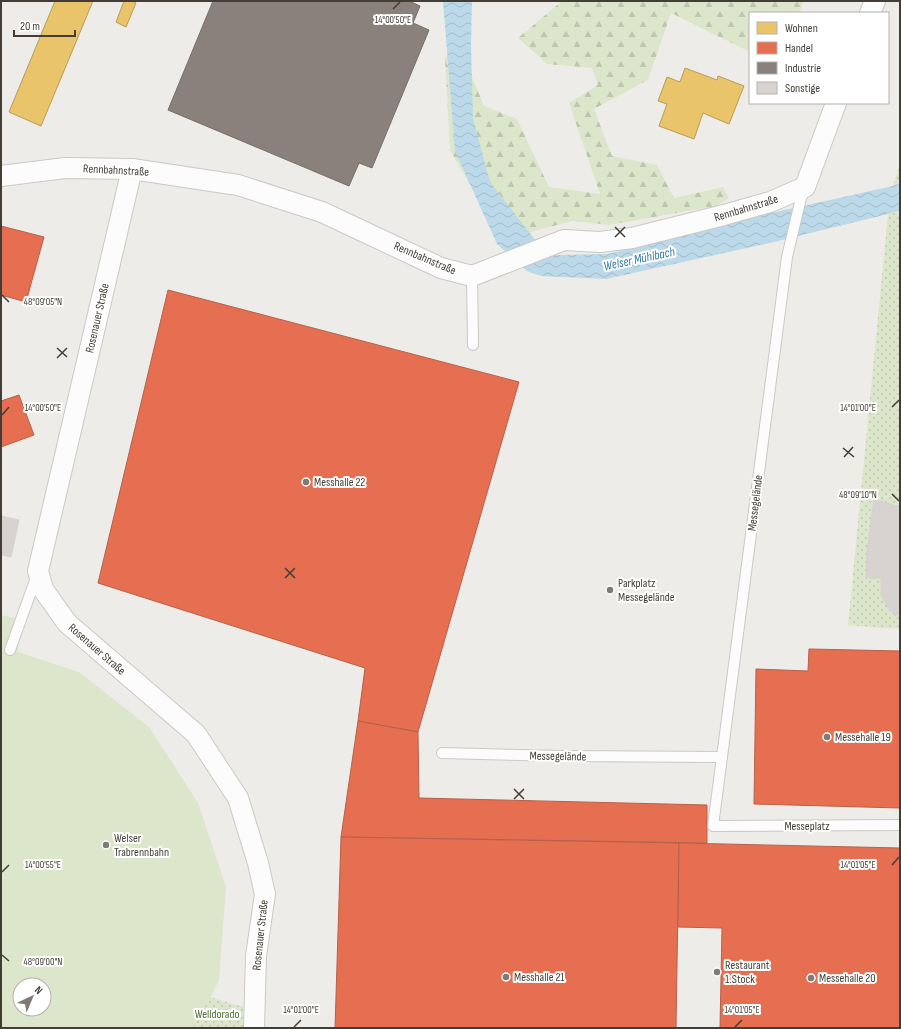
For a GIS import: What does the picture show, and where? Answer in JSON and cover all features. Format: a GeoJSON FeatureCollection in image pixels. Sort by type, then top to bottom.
{"type":"FeatureCollection","features":[{"type":"Feature","properties":{"kind":"street"},"geometry":{"type":"LineString","coordinates":[[870,12],[875,1]]}},
{"type":"Feature","properties":{"kind":"street"},"geometry":{"type":"LineString","coordinates":[[803,192],[836,104]]}},
{"type":"Feature","properties":{"kind":"street","name":"Rennbahnstraße"},"geometry":{"type":"LineString","coordinates":[[1,176],[65,168],[132,169],[238,185],[322,212],[441,268],[472,276],[564,240],[600,242],[632,238],[724,215],[803,192]]}},
{"type":"Feature","properties":{"kind":"street","name":"Rosenauer Straße"},"geometry":{"type":"LineString","coordinates":[[132,169],[38,571],[43,589],[67,623],[196,734],[238,798],[258,863],[265,894],[256,956],[254,1028]]}},
{"type":"Feature","properties":{"kind":"lane","name":"Messegelände"},"geometry":{"type":"LineString","coordinates":[[713,826],[787,257],[803,192]]}},
{"type":"Feature","properties":{"kind":"lane"},"geometry":{"type":"LineString","coordinates":[[472,276],[473,345]]}},
{"type":"Feature","properties":{"kind":"lane"},"geometry":{"type":"LineString","coordinates":[[10,650],[38,571]]}},
{"type":"Feature","properties":{"kind":"lane","name":"Messegelände"},"geometry":{"type":"LineString","coordinates":[[442,753],[563,756],[722,757]]}},
{"type":"Feature","properties":{"kind":"lane","name":"Messeplatz"},"geometry":{"type":"LineString","coordinates":[[713,826],[900,825]]}},
{"type":"Feature","properties":{"kind":"green space"},"geometry":{"type":"Polygon","coordinates":[[[562,1],[804,1],[799,12],[749,12],[749,52],[671,13],[648,80],[594,109],[612,156],[657,165],[674,198],[723,187],[729,198],[716,206],[609,225],[572,221],[502,240],[450,150],[445,58],[460,48],[484,106],[517,119],[549,187],[600,194],[569,103],[598,85],[592,68],[547,64],[518,38],[562,1]]]}},
{"type":"Feature","properties":{"kind":"green space"},"geometry":{"type":"Polygon","coordinates":[[[900,164],[900,629],[848,625],[888,214],[893,186],[900,164]]]}},
{"type":"Feature","properties":{"kind":"green space","name":"Welser Trabrennbahn"},"geometry":{"type":"Polygon","coordinates":[[[1,615],[19,619],[18,652],[79,672],[149,727],[198,803],[226,887],[219,981],[193,1028],[1,1028],[1,615]]]}},
{"type":"Feature","properties":{"kind":"green space","name":"Welldorado"},"geometry":{"type":"Polygon","coordinates":[[[210,997],[243,1007],[243,1028],[193,1028],[210,997]]]}},
{"type":"Feature","properties":{"kind":"water","name":"Welser Mühlbach"},"geometry":{"type":"Polygon","coordinates":[[[443,1],[472,1],[471,44],[473,118],[490,182],[537,242],[558,255],[608,254],[771,213],[893,186],[900,183],[900,210],[774,242],[606,279],[541,276],[527,271],[497,244],[455,151],[443,1]]]}},
{"type":"Feature","properties":{"kind":"building: Wohnen"},"geometry":{"type":"Polygon","coordinates":[[[55,1],[93,1],[41,126],[9,112],[55,1]]]}},
{"type":"Feature","properties":{"kind":"building: Wohnen"},"geometry":{"type":"Polygon","coordinates":[[[124,1],[132,1],[136,3],[126,27],[116,22],[124,1]]]}},
{"type":"Feature","properties":{"kind":"building: Wohnen"},"geometry":{"type":"Polygon","coordinates":[[[685,68],[717,80],[718,76],[744,86],[729,124],[703,113],[694,139],[659,126],[667,104],[658,101],[667,77],[680,82],[685,68]]]}},
{"type":"Feature","properties":{"kind":"building: Handel"},"geometry":{"type":"Polygon","coordinates":[[[1,226],[44,237],[26,302],[1,295],[1,226]]]}},
{"type":"Feature","properties":{"kind":"building: Handel","name":"Messhalle 22"},"geometry":{"type":"Polygon","coordinates":[[[168,290],[519,382],[418,732],[358,721],[365,668],[98,583],[168,290]]]}},
{"type":"Feature","properties":{"kind":"building: Handel"},"geometry":{"type":"Polygon","coordinates":[[[19,395],[34,435],[1,447],[1,401],[19,395]]]}},
{"type":"Feature","properties":{"kind":"building: Handel","name":"Messehalle 19"},"geometry":{"type":"Polygon","coordinates":[[[809,649],[900,651],[900,808],[754,804],[756,669],[808,671],[809,649]]]}},
{"type":"Feature","properties":{"kind":"building: Handel"},"geometry":{"type":"Polygon","coordinates":[[[358,721],[418,732],[419,798],[707,805],[707,843],[341,837],[358,721]]]}},
{"type":"Feature","properties":{"kind":"building: Handel","name":"Messhalle 21"},"geometry":{"type":"Polygon","coordinates":[[[341,837],[679,843],[676,1028],[335,1028],[341,837]]]}},
{"type":"Feature","properties":{"kind":"building: Handel","name":"Messehalle 20"},"geometry":{"type":"Polygon","coordinates":[[[679,843],[900,848],[900,1028],[720,1028],[722,928],[678,927],[679,843]]]}},
{"type":"Feature","properties":{"kind":"building: Industrie"},"geometry":{"type":"Polygon","coordinates":[[[213,1],[409,1],[420,6],[413,23],[429,30],[372,168],[359,163],[349,186],[168,110],[213,1]]]}},
{"type":"Feature","properties":{"kind":"building: Sonstige"},"geometry":{"type":"Polygon","coordinates":[[[874,499],[900,507],[900,613],[895,616],[881,595],[881,578],[866,578],[867,550],[874,499]]]}},
{"type":"Feature","properties":{"kind":"building: Sonstige"},"geometry":{"type":"Polygon","coordinates":[[[1,516],[19,520],[11,557],[1,555],[1,516]]]}},
{"type":"Feature","properties":{"kind":"place","name":"Messhalle 22"},"geometry":{"type":"Point","coordinates":[306,482]}},
{"type":"Feature","properties":{"kind":"place","name":"Parkplatz Messegelände"},"geometry":{"type":"Point","coordinates":[610,590]}},
{"type":"Feature","properties":{"kind":"place","name":"Messehalle 19"},"geometry":{"type":"Point","coordinates":[827,737]}},
{"type":"Feature","properties":{"kind":"place","name":"Welser Trabrennbahn"},"geometry":{"type":"Point","coordinates":[106,845]}},
{"type":"Feature","properties":{"kind":"place","name":"Restaurant 1.Stock"},"geometry":{"type":"Point","coordinates":[717,972]}},
{"type":"Feature","properties":{"kind":"place","name":"Messhalle 21"},"geometry":{"type":"Point","coordinates":[506,977]}},
{"type":"Feature","properties":{"kind":"place","name":"Messehalle 20"},"geometry":{"type":"Point","coordinates":[811,978]}}]}
